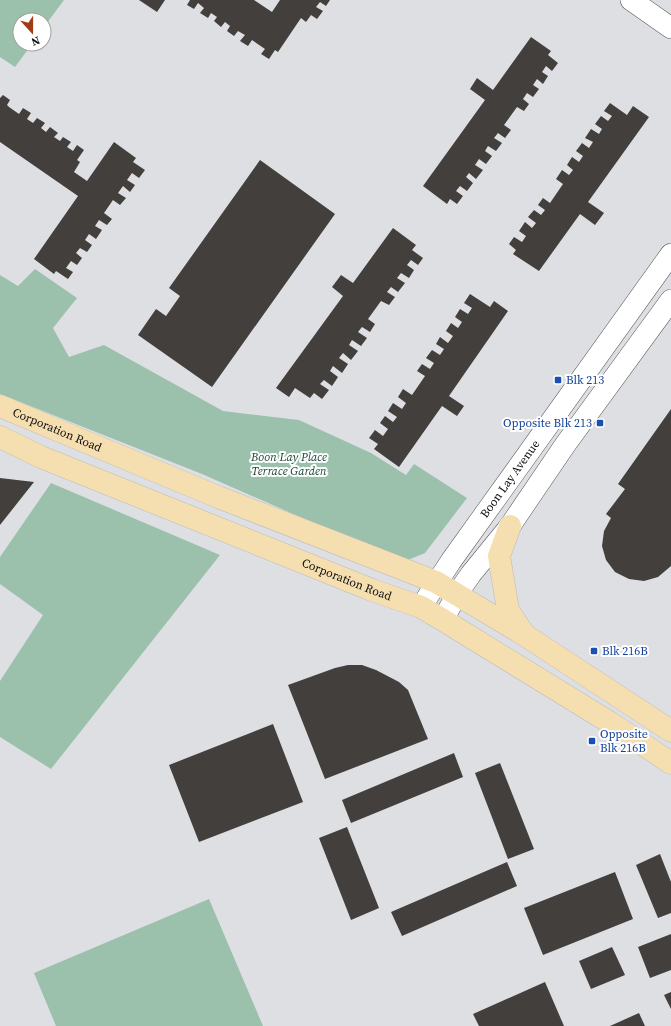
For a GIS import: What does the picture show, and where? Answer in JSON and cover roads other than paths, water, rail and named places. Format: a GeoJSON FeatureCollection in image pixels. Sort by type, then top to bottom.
{"type":"FeatureCollection","features":[{"type":"Feature","properties":{"kind":"main road","name":"Corporation Road"},"geometry":{"type":"LineString","coordinates":[[0,406],[218,497],[436,582],[523,634],[671,731]]}},
{"type":"Feature","properties":{"kind":"main road","name":"Corporation Road"},"geometry":{"type":"LineString","coordinates":[[0,437],[41,457],[372,590],[421,607],[609,722],[671,763]]}},
{"type":"Feature","properties":{"kind":"main road"},"geometry":{"type":"LineString","coordinates":[[0,452],[13,452],[41,457]]}},
{"type":"Feature","properties":{"kind":"main road"},"geometry":{"type":"LineString","coordinates":[[510,526],[499,556],[508,610],[523,634]]}},
{"type":"Feature","properties":{"kind":"street"},"geometry":{"type":"LineString","coordinates":[[631,0],[671,28]]}},
{"type":"Feature","properties":{"kind":"street","name":"Boon Lay Avenue"},"geometry":{"type":"LineString","coordinates":[[421,607],[436,582],[671,254]]}},
{"type":"Feature","properties":{"kind":"street","name":"Boon Lay Avenue"},"geometry":{"type":"LineString","coordinates":[[443,620],[457,594],[510,526],[565,445],[671,300]]}},
{"type":"Feature","properties":{"kind":"place","name":"Blk 213"},"geometry":{"type":"Point","coordinates":[558,380]}},
{"type":"Feature","properties":{"kind":"place","name":"Opposite Blk 213"},"geometry":{"type":"Point","coordinates":[600,423]}},
{"type":"Feature","properties":{"kind":"place","name":"Blk 216B"},"geometry":{"type":"Point","coordinates":[594,651]}},
{"type":"Feature","properties":{"kind":"place","name":"Opposite Blk 216B"},"geometry":{"type":"Point","coordinates":[592,741]}},
{"type":"Feature","properties":{"kind":"park label","name":"Boon Lay Place Terrace Garden"},"geometry":{"type":"Point","coordinates":[289,464]}}]}
